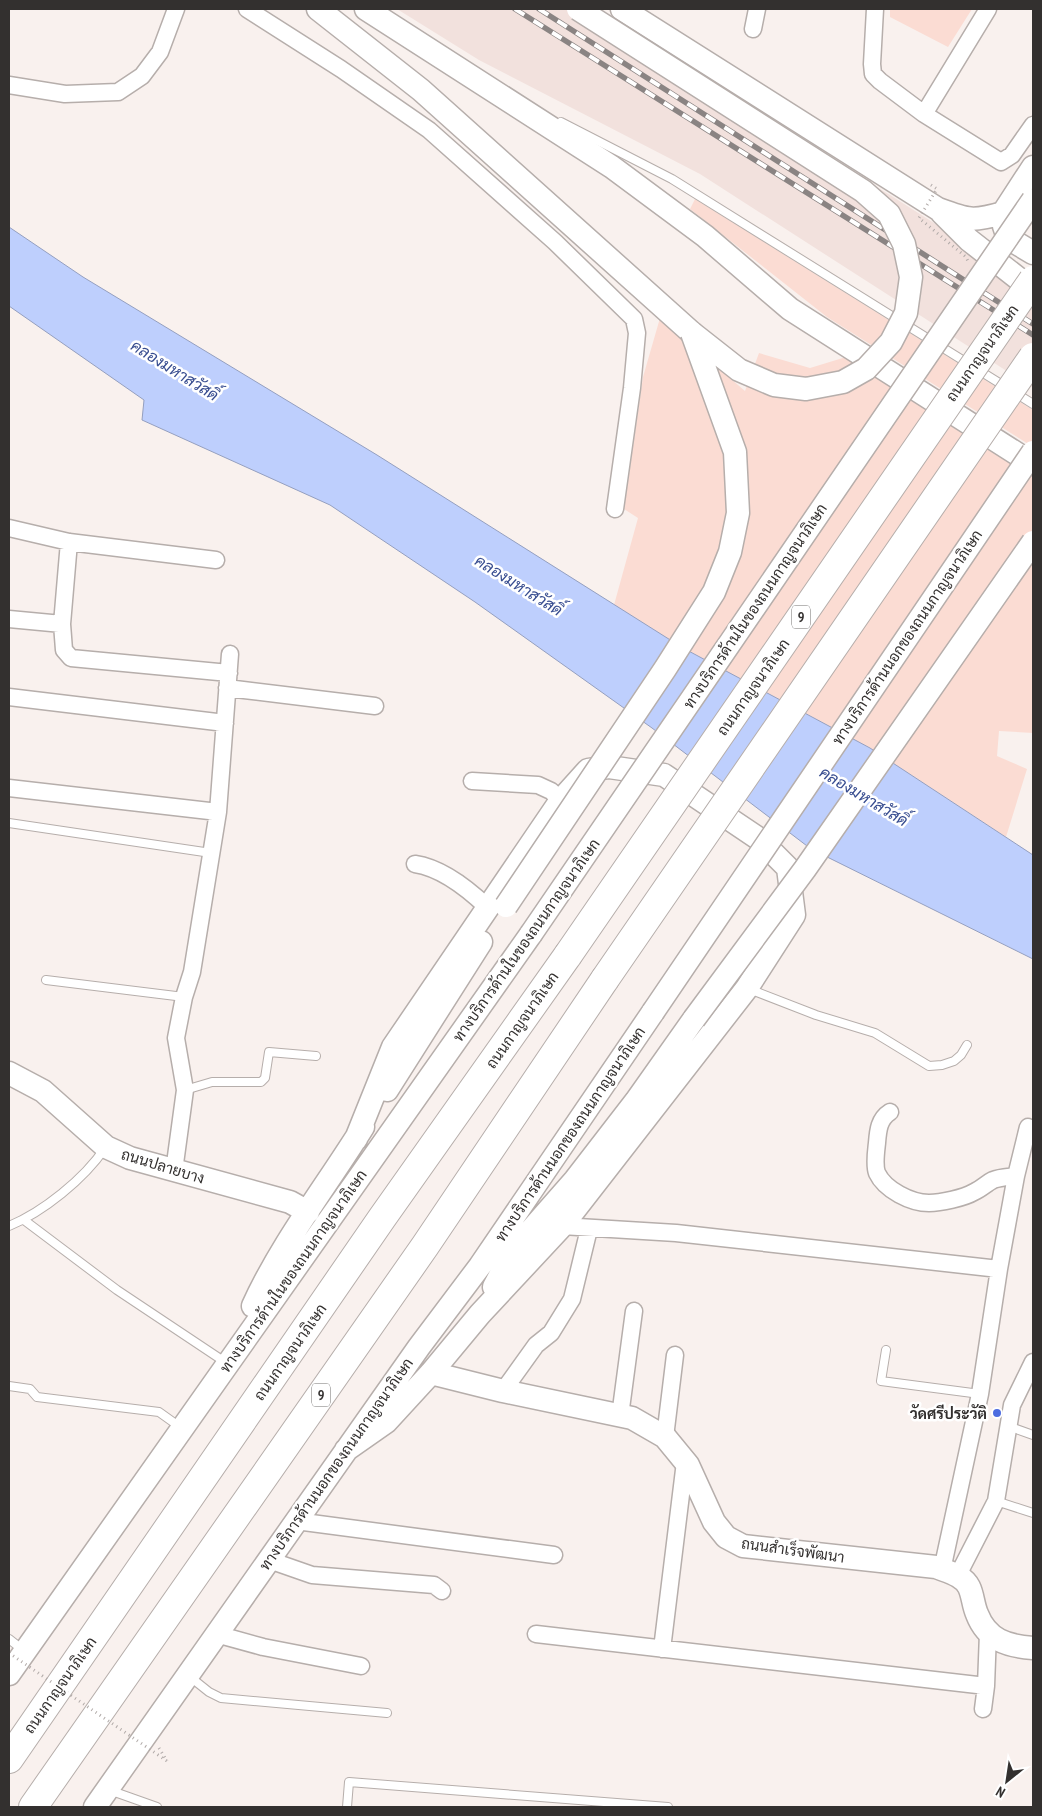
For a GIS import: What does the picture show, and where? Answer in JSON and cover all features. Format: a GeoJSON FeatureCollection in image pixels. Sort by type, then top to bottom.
{"type":"FeatureCollection","features":[{"type":"Feature","properties":{"kind":"highway","name":"ถนนกาญจนาภิเษก"},"geometry":{"type":"LineString","coordinates":[[9,1759],[377,1226],[568,955],[1033,280]]}},
{"type":"Feature","properties":{"kind":"highway","name":"9"},"geometry":{"type":"LineString","coordinates":[[33,1807],[419,1254],[605,979],[1033,357]]}},
{"type":"Feature","properties":{"kind":"main road"},"geometry":{"type":"LineString","coordinates":[[318,9],[421,90],[692,333],[739,370],[774,385],[806,389],[843,382],[866,369],[891,342],[906,313],[911,277],[904,244],[889,214],[863,191],[578,9]]}},
{"type":"Feature","properties":{"kind":"main road"},"geometry":{"type":"LineString","coordinates":[[366,9],[612,167],[705,236],[790,309],[1033,464]]}},
{"type":"Feature","properties":{"kind":"main road"},"geometry":{"type":"LineString","coordinates":[[622,9],[938,209],[969,240],[1033,290]]}},
{"type":"Feature","properties":{"kind":"main road"},"geometry":{"type":"LineString","coordinates":[[1033,167],[1003,213],[1004,226],[1008,238],[1033,253]]}},
{"type":"Feature","properties":{"kind":"main road","name":"ทางบริการด้านในของถนนกาญจนาภิเษก"},"geometry":{"type":"LineString","coordinates":[[9,1674],[14,1648],[181,1428],[379,1150],[531,934],[1033,200]]}},
{"type":"Feature","properties":{"kind":"main road"},"geometry":{"type":"LineString","coordinates":[[938,209],[967,219],[983,219],[1003,213]]}},
{"type":"Feature","properties":{"kind":"main road"},"geometry":{"type":"LineString","coordinates":[[496,906],[665,669],[714,592],[730,552],[738,512],[735,452],[692,333]]}},
{"type":"Feature","properties":{"kind":"main road","name":"ทางบริการด้านนอกของถนนกาญจนาภิเษก"},"geometry":{"type":"LineString","coordinates":[[101,1798],[419,1347],[480,1266],[1033,452]]}},
{"type":"Feature","properties":{"kind":"main road"},"geometry":{"type":"LineString","coordinates":[[480,1314],[511,1255],[575,1180],[636,1101],[805,869],[1033,542]]}},
{"type":"Feature","properties":{"kind":"main road"},"geometry":{"type":"LineString","coordinates":[[228,1362],[261,1288],[435,1014],[496,906],[561,800],[588,770],[609,767],[664,775],[759,839],[788,868],[794,915],[747,988],[562,1226],[480,1314],[431,1373],[386,1422],[346,1450]]}},
{"type":"Feature","properties":{"kind":"main road","name":"ถนนปลายบาง"},"geometry":{"type":"LineString","coordinates":[[9,1073],[43,1091],[106,1147],[130,1158],[290,1202],[308,1212]]}},
{"type":"Feature","properties":{"kind":"main road"},"geometry":{"type":"LineString","coordinates":[[326,1185],[379,1150]]}},
{"type":"Feature","properties":{"kind":"main road","name":"ถนนสำเร็จพัฒนา"},"geometry":{"type":"LineString","coordinates":[[431,1373],[503,1391],[632,1418],[665,1437],[688,1465],[714,1522],[726,1537],[743,1546],[936,1568],[950,1573]]}},
{"type":"Feature","properties":{"kind":"main road"},"geometry":{"type":"LineString","coordinates":[[950,1573],[969,1586],[977,1614],[988,1633],[1016,1647],[1033,1648]]}},
{"type":"Feature","properties":{"kind":"street"},"geometry":{"type":"LineString","coordinates":[[9,85],[65,94],[118,92],[142,76],[160,52],[176,9]]}},
{"type":"Feature","properties":{"kind":"street"},"geometry":{"type":"LineString","coordinates":[[247,9],[341,69],[429,130],[555,242],[634,319],[637,333],[632,388],[615,509]]}},
{"type":"Feature","properties":{"kind":"street"},"geometry":{"type":"LineString","coordinates":[[753,29],[757,9]]}},
{"type":"Feature","properties":{"kind":"street"},"geometry":{"type":"LineString","coordinates":[[875,9],[872,64],[874,74],[880,81],[924,114],[1001,162],[1012,156],[1033,125]]}},
{"type":"Feature","properties":{"kind":"street"},"geometry":{"type":"LineString","coordinates":[[924,114],[988,9]]}},
{"type":"Feature","properties":{"kind":"street"},"geometry":{"type":"LineString","coordinates":[[9,528],[69,542],[216,560]]}},
{"type":"Feature","properties":{"kind":"street"},"geometry":{"type":"LineString","coordinates":[[69,542],[62,624],[64,650],[71,658],[228,681],[375,706]]}},
{"type":"Feature","properties":{"kind":"street"},"geometry":{"type":"LineString","coordinates":[[9,619],[62,624]]}},
{"type":"Feature","properties":{"kind":"street"},"geometry":{"type":"LineString","coordinates":[[174,1170],[184,1090],[176,1038],[184,997],[192,972],[218,812],[230,654]]}},
{"type":"Feature","properties":{"kind":"street"},"geometry":{"type":"LineString","coordinates":[[9,697],[225,723]]}},
{"type":"Feature","properties":{"kind":"street"},"geometry":{"type":"LineString","coordinates":[[472,780],[538,785],[551,791],[561,800]]}},
{"type":"Feature","properties":{"kind":"street"},"geometry":{"type":"LineString","coordinates":[[9,788],[218,812]]}},
{"type":"Feature","properties":{"kind":"street"},"geometry":{"type":"LineString","coordinates":[[415,864],[429,866],[443,873],[476,897],[496,906]]}},
{"type":"Feature","properties":{"kind":"street"},"geometry":{"type":"LineString","coordinates":[[890,1112],[883,1117],[878,1131],[877,1172],[885,1185],[904,1196],[916,1201],[938,1202],[973,1193],[994,1179],[1016,1176]]}},
{"type":"Feature","properties":{"kind":"street"},"geometry":{"type":"LineString","coordinates":[[950,1573],[999,1269],[1016,1176],[1028,1151],[1028,1127]]}},
{"type":"Feature","properties":{"kind":"street"},"geometry":{"type":"LineString","coordinates":[[562,1226],[676,1233],[999,1269]]}},
{"type":"Feature","properties":{"kind":"street"},"geometry":{"type":"LineString","coordinates":[[503,1391],[536,1345],[551,1333],[572,1299],[589,1229]]}},
{"type":"Feature","properties":{"kind":"street"},"geometry":{"type":"LineString","coordinates":[[620,1416],[634,1310]]}},
{"type":"Feature","properties":{"kind":"street"},"geometry":{"type":"LineString","coordinates":[[665,1437],[675,1355]]}},
{"type":"Feature","properties":{"kind":"street"},"geometry":{"type":"LineString","coordinates":[[950,1573],[996,1501],[1012,1406],[1033,1362]]}},
{"type":"Feature","properties":{"kind":"street"},"geometry":{"type":"LineString","coordinates":[[662,1649],[684,1470],[688,1465]]}},
{"type":"Feature","properties":{"kind":"street"},"geometry":{"type":"LineString","coordinates":[[296,1521],[554,1555]]}},
{"type":"Feature","properties":{"kind":"street"},"geometry":{"type":"LineString","coordinates":[[268,1560],[312,1575],[434,1585],[442,1591]]}},
{"type":"Feature","properties":{"kind":"street"},"geometry":{"type":"LineString","coordinates":[[983,1709],[988,1633]]}},
{"type":"Feature","properties":{"kind":"street"},"geometry":{"type":"LineString","coordinates":[[216,1634],[263,1647],[361,1666]]}},
{"type":"Feature","properties":{"kind":"street"},"geometry":{"type":"LineString","coordinates":[[536,1634],[986,1686]]}},
{"type":"Feature","properties":{"kind":"lane"},"geometry":{"type":"LineString","coordinates":[[487,86],[594,138],[672,179],[1033,404]]}},
{"type":"Feature","properties":{"kind":"lane"},"geometry":{"type":"LineString","coordinates":[[9,823],[211,853]]}},
{"type":"Feature","properties":{"kind":"lane"},"geometry":{"type":"LineString","coordinates":[[46,980],[184,997]]}},
{"type":"Feature","properties":{"kind":"lane"},"geometry":{"type":"LineString","coordinates":[[747,988],[816,1015],[875,1033],[929,1066],[942,1065],[954,1061],[962,1055],[967,1045]]}},
{"type":"Feature","properties":{"kind":"lane"},"geometry":{"type":"LineString","coordinates":[[184,1090],[212,1082],[261,1082],[266,1078],[269,1052],[316,1056]]}},
{"type":"Feature","properties":{"kind":"lane"},"geometry":{"type":"LineString","coordinates":[[9,1226],[24,1220],[63,1192],[97,1160],[106,1147]]}},
{"type":"Feature","properties":{"kind":"lane"},"geometry":{"type":"LineString","coordinates":[[24,1220],[117,1290],[228,1362]]}},
{"type":"Feature","properties":{"kind":"lane"},"geometry":{"type":"LineString","coordinates":[[886,1350],[881,1381],[980,1394]]}},
{"type":"Feature","properties":{"kind":"lane"},"geometry":{"type":"LineString","coordinates":[[9,1386],[30,1388],[37,1397],[159,1412],[181,1428]]}},
{"type":"Feature","properties":{"kind":"lane"},"geometry":{"type":"LineString","coordinates":[[1008,1426],[1033,1435]]}},
{"type":"Feature","properties":{"kind":"lane"},"geometry":{"type":"LineString","coordinates":[[996,1501],[1033,1513]]}},
{"type":"Feature","properties":{"kind":"lane"},"geometry":{"type":"LineString","coordinates":[[188,1675],[209,1692],[221,1698],[387,1713]]}},
{"type":"Feature","properties":{"kind":"lane"},"geometry":{"type":"LineString","coordinates":[[348,1807],[349,1782],[668,1807]]}},
{"type":"Feature","properties":{"kind":"lane"},"geometry":{"type":"LineString","coordinates":[[101,1798],[157,1807]]}},
{"type":"Feature","properties":{"kind":"path"},"geometry":{"type":"LineString","coordinates":[[931,185],[937,189],[919,218],[966,256],[970,265]]}},
{"type":"Feature","properties":{"kind":"path"},"geometry":{"type":"LineString","coordinates":[[14,1648],[167,1761]]}},
{"type":"Feature","properties":{"kind":"shaded area"},"geometry":{"type":"Polygon","coordinates":[[[397,9],[570,9],[890,195],[1033,286],[1033,388],[700,174],[479,60],[397,9]]]}},
{"type":"Feature","properties":{"kind":"shaded area"},"geometry":{"type":"Polygon","coordinates":[[[890,9],[972,9],[948,47],[890,17],[890,9]]]}},
{"type":"Feature","properties":{"kind":"shaded area"},"geometry":{"type":"Polygon","coordinates":[[[695,199],[1033,410],[1033,447],[827,317],[690,209],[695,199]]]}},
{"type":"Feature","properties":{"kind":"shaded area"},"geometry":{"type":"Polygon","coordinates":[[[660,318],[745,391],[759,353],[810,368],[846,357],[1033,474],[1033,733],[999,731],[997,756],[1027,769],[1006,837],[870,748],[683,648],[614,605],[638,518],[624,509],[643,377],[660,318]]]}},
{"type":"Feature","properties":{"kind":"water","name":"คลองมหาสวัสดิ์"},"geometry":{"type":"Polygon","coordinates":[[[9,227],[83,277],[377,455],[683,648],[870,748],[1033,855],[1033,959],[811,849],[652,728],[475,602],[330,505],[142,420],[144,400],[9,306],[9,227]]]}},
{"type":"Feature","properties":{"kind":"railway"},"geometry":{"type":"LineString","coordinates":[[515,9],[1033,335]]}},
{"type":"Feature","properties":{"kind":"railway"},"geometry":{"type":"LineString","coordinates":[[539,9],[1033,324]]}},
{"type":"Feature","properties":{"kind":"place","name":"วัดศรีประวัติ"},"geometry":{"type":"Point","coordinates":[997,1413]}}]}
